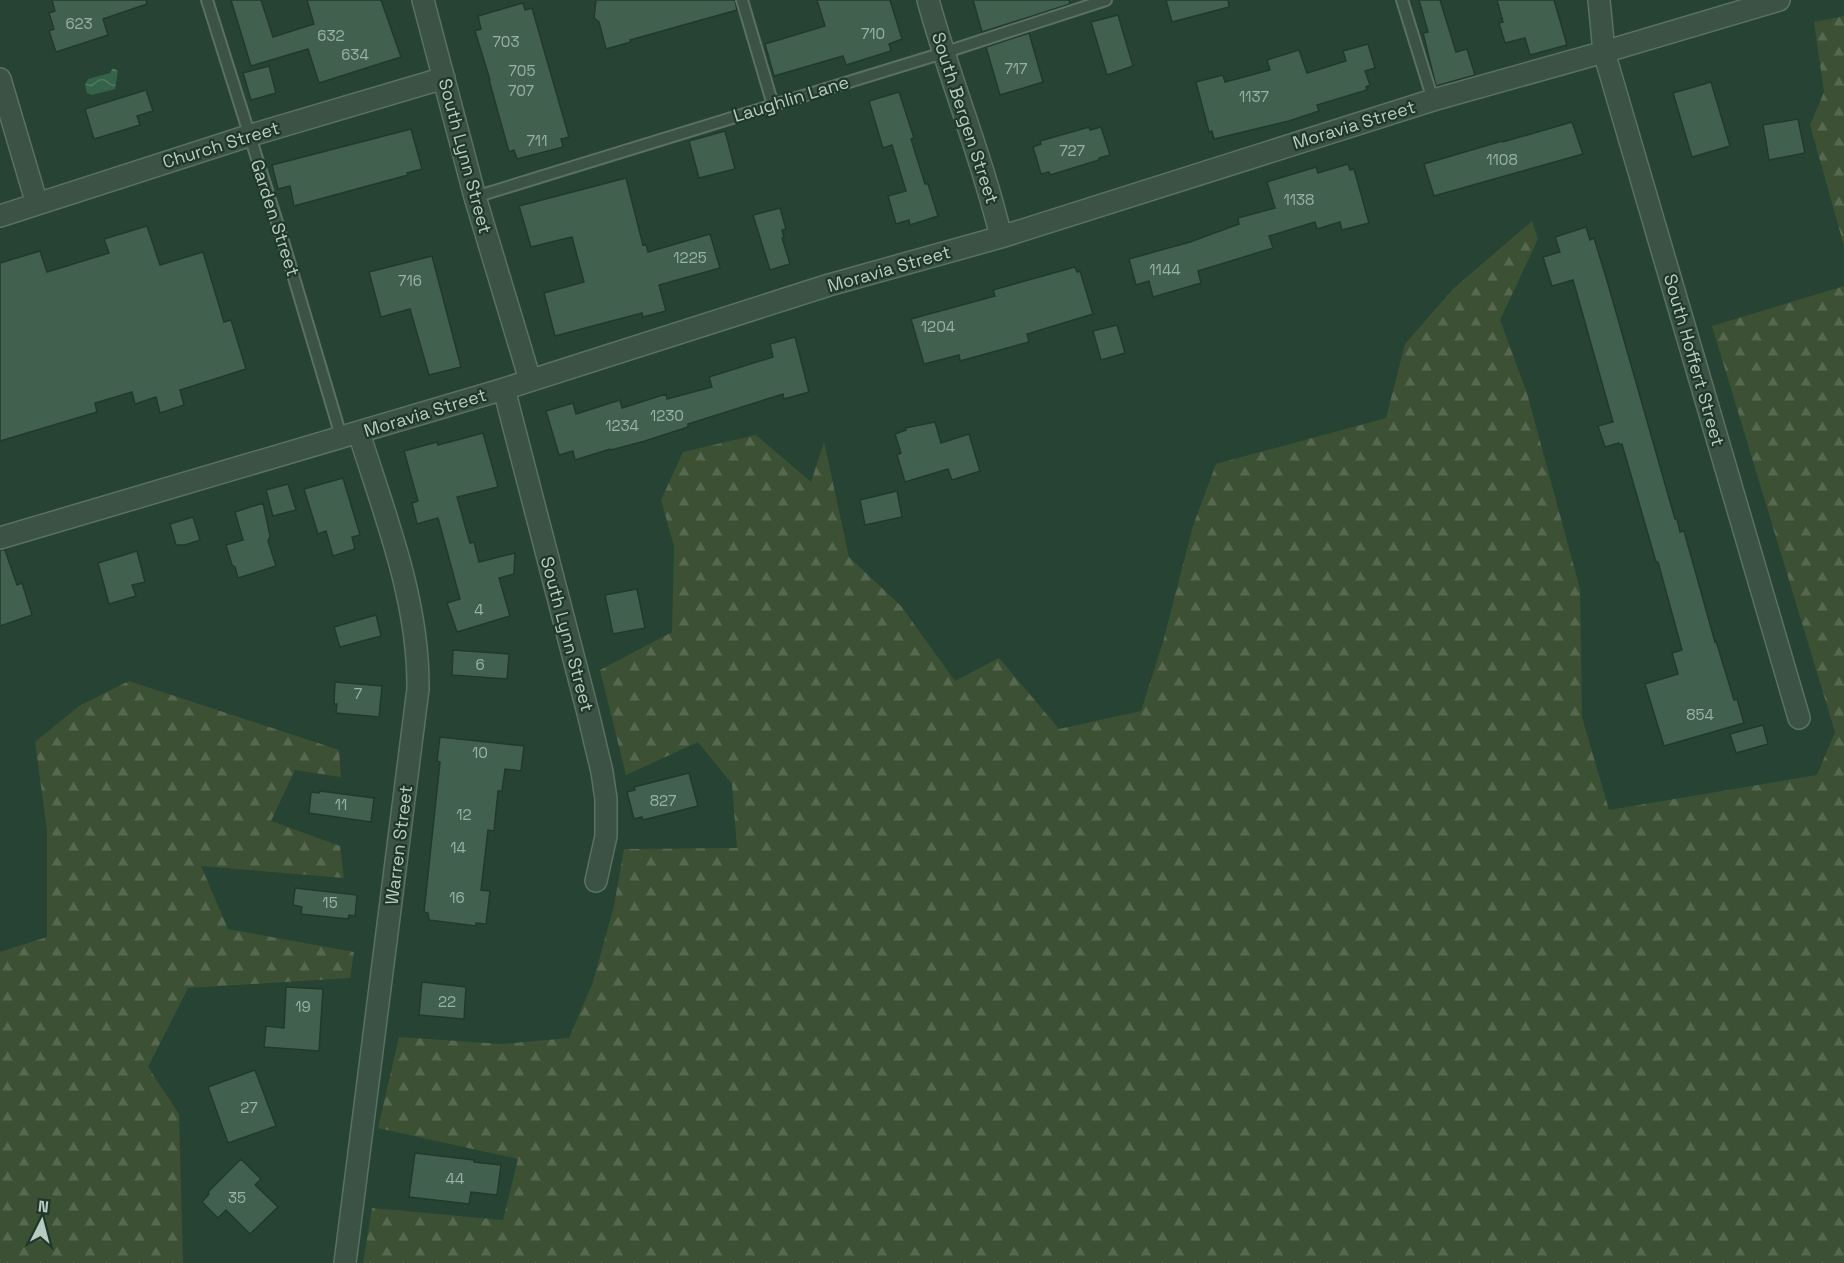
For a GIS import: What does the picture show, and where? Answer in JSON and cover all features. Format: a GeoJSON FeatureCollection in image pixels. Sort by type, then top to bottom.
{"type":"FeatureCollection","features":[{"type":"Feature","properties":{"kind":"street","name":"South Lynn Street"},"geometry":{"type":"LineString","coordinates":[[423,0],[475,197],[531,380]]}},
{"type":"Feature","properties":{"kind":"street","name":"South Bergen Street"},"geometry":{"type":"LineString","coordinates":[[928,0],[992,201],[1000,237]]}},
{"type":"Feature","properties":{"kind":"street","name":"South Hoffert Street"},"geometry":{"type":"LineString","coordinates":[[1599,0],[1604,52],[1799,718]]}},
{"type":"Feature","properties":{"kind":"street","name":"Moravia Street"},"geometry":{"type":"LineString","coordinates":[[0,538],[504,389],[829,285],[1000,237],[1433,100],[1779,0]]}},
{"type":"Feature","properties":{"kind":"street","name":"Church Street"},"geometry":{"type":"LineString","coordinates":[[0,216],[248,136],[444,78]]}},
{"type":"Feature","properties":{"kind":"street"},"geometry":{"type":"LineString","coordinates":[[0,79],[37,204]]}},
{"type":"Feature","properties":{"kind":"street","name":"South Lynn Street"},"geometry":{"type":"LineString","coordinates":[[504,389],[602,772],[606,800],[606,836],[596,881]]}},
{"type":"Feature","properties":{"kind":"street","name":"Warren Street"},"geometry":{"type":"LineString","coordinates":[[345,1263],[418,680],[416,634],[405,580],[350,434]]}},
{"type":"Feature","properties":{"kind":"lane","name":"Garden Street"},"geometry":{"type":"LineString","coordinates":[[207,0],[248,136],[350,434]]}},
{"type":"Feature","properties":{"kind":"lane"},"geometry":{"type":"LineString","coordinates":[[742,0],[773,105]]}},
{"type":"Feature","properties":{"kind":"lane","name":"Laughlin Lane"},"geometry":{"type":"LineString","coordinates":[[475,197],[1106,0]]}},
{"type":"Feature","properties":{"kind":"lane"},"geometry":{"type":"LineString","coordinates":[[1402,0],[1433,100]]}},
{"type":"Feature","properties":{"kind":"green space"},"geometry":{"type":"Polygon","coordinates":[[[1844,16],[1844,246],[1810,125],[1824,92],[1814,22],[1844,16]]]}},
{"type":"Feature","properties":{"kind":"green space"},"geometry":{"type":"Polygon","coordinates":[[[1532,221],[1538,239],[1500,320],[1527,393],[1580,589],[1582,717],[1609,810],[1817,775],[1835,732],[1712,326],[1844,286],[1844,1263],[363,1263],[372,1208],[503,1220],[518,1159],[378,1128],[399,1037],[502,1044],[569,1038],[593,982],[614,906],[624,849],[737,848],[732,784],[698,742],[626,775],[600,670],[672,632],[674,546],[661,500],[683,452],[756,435],[811,482],[824,442],[849,557],[901,606],[955,681],[999,658],[1059,729],[1141,711],[1163,642],[1193,526],[1216,464],[1386,418],[1405,344],[1453,289],[1532,221]]]}},
{"type":"Feature","properties":{"kind":"green space"},"geometry":{"type":"Polygon","coordinates":[[[129,681],[339,750],[341,777],[295,770],[271,821],[340,846],[344,878],[201,866],[228,929],[354,952],[350,978],[188,988],[148,1067],[179,1114],[183,1263],[0,1263],[0,952],[47,937],[47,830],[35,742],[79,706],[129,681]]]}},
{"type":"Feature","properties":{"kind":"water"},"geometry":{"type":"Polygon","coordinates":[[[113,68],[118,71],[115,89],[92,95],[87,93],[85,85],[88,79],[110,73],[113,68]]]}},
{"type":"Feature","properties":{"kind":"building"},"geometry":{"type":"Polygon","coordinates":[[[52,0],[146,0],[147,4],[103,19],[108,35],[56,52],[49,31],[54,29],[49,13],[55,11],[52,0]]]}},
{"type":"Feature","properties":{"kind":"building"},"geometry":{"type":"Polygon","coordinates":[[[231,0],[261,0],[273,37],[314,24],[307,0],[381,0],[401,57],[319,83],[308,49],[251,66],[231,0]]]}},
{"type":"Feature","properties":{"kind":"building"},"geometry":{"type":"Polygon","coordinates":[[[596,0],[735,0],[737,10],[606,49],[599,22],[594,18],[596,0]]]}},
{"type":"Feature","properties":{"kind":"building"},"geometry":{"type":"Polygon","coordinates":[[[817,0],[890,0],[902,39],[889,44],[891,51],[846,65],[843,56],[774,76],[765,44],[825,26],[817,0]]]}},
{"type":"Feature","properties":{"kind":"building"},"geometry":{"type":"Polygon","coordinates":[[[973,0],[1069,0],[1070,4],[982,32],[973,0]]]}},
{"type":"Feature","properties":{"kind":"building"},"geometry":{"type":"Polygon","coordinates":[[[1166,0],[1228,0],[1229,7],[1172,22],[1166,0]]]}},
{"type":"Feature","properties":{"kind":"building"},"geometry":{"type":"Polygon","coordinates":[[[1419,0],[1440,0],[1456,52],[1467,49],[1475,75],[1436,86],[1423,33],[1428,32],[1419,0]]]}},
{"type":"Feature","properties":{"kind":"building"},"geometry":{"type":"Polygon","coordinates":[[[1497,0],[1554,0],[1567,45],[1530,55],[1525,38],[1505,43],[1499,23],[1503,22],[1497,0]]]}},
{"type":"Feature","properties":{"kind":"building"},"geometry":{"type":"Polygon","coordinates":[[[523,3],[525,10],[532,8],[569,137],[561,139],[563,147],[517,159],[514,150],[509,152],[475,31],[481,29],[478,16],[523,3]]]}},
{"type":"Feature","properties":{"kind":"building"},"geometry":{"type":"Polygon","coordinates":[[[1118,15],[1133,66],[1107,75],[1091,22],[1118,15]]]}},
{"type":"Feature","properties":{"kind":"building"},"geometry":{"type":"Polygon","coordinates":[[[1029,33],[1043,82],[1000,95],[986,47],[1029,33]]]}},
{"type":"Feature","properties":{"kind":"building"},"geometry":{"type":"Polygon","coordinates":[[[1368,44],[1375,68],[1365,71],[1370,85],[1366,87],[1367,90],[1317,105],[1319,111],[1289,121],[1214,139],[1212,131],[1209,132],[1196,82],[1223,75],[1225,82],[1270,70],[1267,60],[1299,50],[1307,73],[1346,61],[1343,51],[1368,44]]]}},
{"type":"Feature","properties":{"kind":"building"},"geometry":{"type":"Polygon","coordinates":[[[269,66],[276,93],[251,100],[243,73],[269,66]]]}},
{"type":"Feature","properties":{"kind":"building"},"geometry":{"type":"Polygon","coordinates":[[[1711,82],[1730,146],[1692,157],[1673,93],[1711,82]]]}},
{"type":"Feature","properties":{"kind":"building"},"geometry":{"type":"Polygon","coordinates":[[[146,90],[153,111],[137,116],[140,125],[94,139],[85,109],[146,90]]]}},
{"type":"Feature","properties":{"kind":"building"},"geometry":{"type":"Polygon","coordinates":[[[899,92],[914,138],[911,139],[925,184],[928,184],[938,216],[910,225],[909,220],[896,224],[888,196],[906,191],[892,145],[883,148],[869,101],[899,92]]]}},
{"type":"Feature","properties":{"kind":"building"},"geometry":{"type":"Polygon","coordinates":[[[1798,119],[1805,153],[1769,160],[1763,125],[1798,119]]]}},
{"type":"Feature","properties":{"kind":"building"},"geometry":{"type":"Polygon","coordinates":[[[1572,122],[1583,154],[1434,196],[1424,164],[1572,122]]]}},
{"type":"Feature","properties":{"kind":"building"},"geometry":{"type":"Polygon","coordinates":[[[1089,127],[1090,130],[1101,127],[1110,155],[1050,175],[1049,172],[1041,174],[1033,147],[1041,144],[1040,141],[1089,127]]]}},
{"type":"Feature","properties":{"kind":"building"},"geometry":{"type":"Polygon","coordinates":[[[411,129],[422,169],[407,173],[408,175],[294,206],[290,186],[278,189],[272,165],[411,129]]]}},
{"type":"Feature","properties":{"kind":"building"},"geometry":{"type":"Polygon","coordinates":[[[725,131],[735,169],[699,178],[689,141],[725,131]]]}},
{"type":"Feature","properties":{"kind":"building"},"geometry":{"type":"Polygon","coordinates":[[[1348,164],[1350,170],[1354,169],[1369,223],[1342,230],[1340,222],[1317,229],[1315,222],[1269,236],[1273,248],[1198,271],[1201,283],[1153,297],[1149,281],[1136,285],[1129,259],[1190,242],[1239,224],[1238,218],[1275,208],[1267,182],[1316,167],[1318,173],[1348,164]]]}},
{"type":"Feature","properties":{"kind":"building"},"geometry":{"type":"Polygon","coordinates":[[[626,178],[643,245],[646,244],[648,252],[710,234],[720,268],[659,285],[666,311],[643,317],[642,313],[555,336],[544,293],[584,282],[572,237],[531,247],[519,206],[626,178]]]}},
{"type":"Feature","properties":{"kind":"building"},"geometry":{"type":"Polygon","coordinates":[[[780,208],[786,229],[782,230],[784,238],[782,238],[790,264],[770,270],[753,215],[780,208]]]}},
{"type":"Feature","properties":{"kind":"building"},"geometry":{"type":"Polygon","coordinates":[[[147,226],[160,265],[203,252],[224,322],[231,320],[246,369],[180,390],[184,405],[160,413],[156,397],[135,404],[132,392],[95,403],[97,412],[0,441],[0,263],[40,251],[47,272],[109,253],[104,239],[147,226]]]}},
{"type":"Feature","properties":{"kind":"building"},"geometry":{"type":"Polygon","coordinates":[[[1586,227],[1590,240],[1594,238],[1675,519],[1677,519],[1680,532],[1684,531],[1715,642],[1744,723],[1664,746],[1645,684],[1678,674],[1672,653],[1682,650],[1622,444],[1605,447],[1598,426],[1613,422],[1573,280],[1552,286],[1543,257],[1560,252],[1555,237],[1586,227]]]}},
{"type":"Feature","properties":{"kind":"building"},"geometry":{"type":"Polygon","coordinates":[[[432,256],[461,367],[429,375],[410,309],[381,317],[369,272],[432,256]]]}},
{"type":"Feature","properties":{"kind":"building"},"geometry":{"type":"Polygon","coordinates":[[[1075,267],[1077,272],[1080,271],[1093,314],[1027,334],[1029,342],[960,361],[959,355],[924,364],[911,319],[995,296],[993,290],[1075,267]]]}},
{"type":"Feature","properties":{"kind":"building"},"geometry":{"type":"Polygon","coordinates":[[[1117,325],[1125,353],[1101,360],[1093,331],[1117,325]]]}},
{"type":"Feature","properties":{"kind":"building"},"geometry":{"type":"Polygon","coordinates":[[[795,337],[809,392],[784,399],[783,394],[688,424],[688,427],[645,441],[575,460],[573,451],[559,455],[546,411],[573,403],[576,414],[620,400],[622,408],[666,394],[667,399],[712,387],[709,377],[773,357],[770,344],[795,337]]]}},
{"type":"Feature","properties":{"kind":"building"},"geometry":{"type":"Polygon","coordinates":[[[935,422],[941,443],[969,434],[980,471],[952,480],[948,469],[905,482],[897,455],[901,453],[895,434],[906,430],[905,428],[935,422]]]}},
{"type":"Feature","properties":{"kind":"building"},"geometry":{"type":"Polygon","coordinates":[[[483,433],[498,487],[457,497],[470,543],[474,542],[479,562],[515,553],[514,574],[499,578],[510,616],[457,632],[447,603],[460,599],[438,518],[417,524],[412,503],[418,501],[404,451],[483,433]]]}},
{"type":"Feature","properties":{"kind":"building"},"geometry":{"type":"Polygon","coordinates":[[[343,478],[360,535],[352,537],[355,549],[333,556],[326,531],[318,534],[304,489],[343,478]]]}},
{"type":"Feature","properties":{"kind":"building"},"geometry":{"type":"Polygon","coordinates":[[[288,484],[296,510],[273,516],[266,490],[288,484]]]}},
{"type":"Feature","properties":{"kind":"building"},"geometry":{"type":"Polygon","coordinates":[[[897,491],[902,517],[865,525],[860,500],[897,491]]]}},
{"type":"Feature","properties":{"kind":"building"},"geometry":{"type":"Polygon","coordinates":[[[263,503],[270,536],[268,541],[276,566],[238,578],[226,545],[243,540],[235,512],[263,503]]]}},
{"type":"Feature","properties":{"kind":"building"},"geometry":{"type":"Polygon","coordinates":[[[193,517],[200,540],[185,545],[176,545],[170,524],[193,517]]]}},
{"type":"Feature","properties":{"kind":"building"},"geometry":{"type":"Polygon","coordinates":[[[0,550],[5,550],[17,585],[22,583],[32,615],[0,626],[0,550]]]}},
{"type":"Feature","properties":{"kind":"building"},"geometry":{"type":"Polygon","coordinates":[[[137,551],[145,582],[132,585],[136,596],[109,604],[98,563],[137,551]]]}},
{"type":"Feature","properties":{"kind":"building"},"geometry":{"type":"Polygon","coordinates":[[[637,589],[645,628],[613,634],[605,595],[637,589]]]}},
{"type":"Feature","properties":{"kind":"building"},"geometry":{"type":"Polygon","coordinates":[[[376,615],[381,636],[340,647],[334,627],[376,615]]]}},
{"type":"Feature","properties":{"kind":"building"},"geometry":{"type":"Polygon","coordinates":[[[453,650],[509,654],[507,679],[452,675],[453,650]]]}},
{"type":"Feature","properties":{"kind":"building"},"geometry":{"type":"Polygon","coordinates":[[[335,682],[382,686],[379,717],[336,713],[335,682]]]}},
{"type":"Feature","properties":{"kind":"building"},"geometry":{"type":"Polygon","coordinates":[[[1763,725],[1768,744],[1736,753],[1730,734],[1763,725]]]}},
{"type":"Feature","properties":{"kind":"building"},"geometry":{"type":"Polygon","coordinates":[[[440,737],[524,746],[521,771],[505,769],[502,791],[498,791],[494,831],[488,830],[481,890],[490,891],[486,924],[476,923],[476,926],[429,920],[428,913],[424,912],[440,762],[437,761],[440,737]]]}},
{"type":"Feature","properties":{"kind":"building"},"geometry":{"type":"Polygon","coordinates":[[[689,773],[698,806],[643,820],[642,817],[634,819],[627,792],[635,790],[634,787],[689,773]]]}},
{"type":"Feature","properties":{"kind":"building"},"geometry":{"type":"Polygon","coordinates":[[[320,791],[374,798],[371,822],[309,813],[311,792],[319,793],[320,791]]]}},
{"type":"Feature","properties":{"kind":"building"},"geometry":{"type":"Polygon","coordinates":[[[295,888],[357,895],[355,916],[349,915],[348,919],[301,914],[302,907],[293,905],[295,888]]]}},
{"type":"Feature","properties":{"kind":"building"},"geometry":{"type":"Polygon","coordinates":[[[422,982],[466,987],[464,1019],[419,1015],[422,982]]]}},
{"type":"Feature","properties":{"kind":"building"},"geometry":{"type":"Polygon","coordinates":[[[286,987],[323,989],[319,1051],[264,1047],[266,1026],[284,1028],[286,987]]]}},
{"type":"Feature","properties":{"kind":"building"},"geometry":{"type":"Polygon","coordinates":[[[255,1070],[276,1126],[228,1143],[208,1087],[255,1070]]]}},
{"type":"Feature","properties":{"kind":"building"},"geometry":{"type":"Polygon","coordinates":[[[415,1153],[501,1165],[497,1195],[471,1192],[469,1204],[409,1197],[415,1153]]]}},
{"type":"Feature","properties":{"kind":"building"},"geometry":{"type":"Polygon","coordinates":[[[241,1159],[261,1179],[255,1185],[278,1207],[250,1234],[226,1210],[218,1218],[202,1202],[209,1194],[208,1192],[241,1159]]]}}]}
